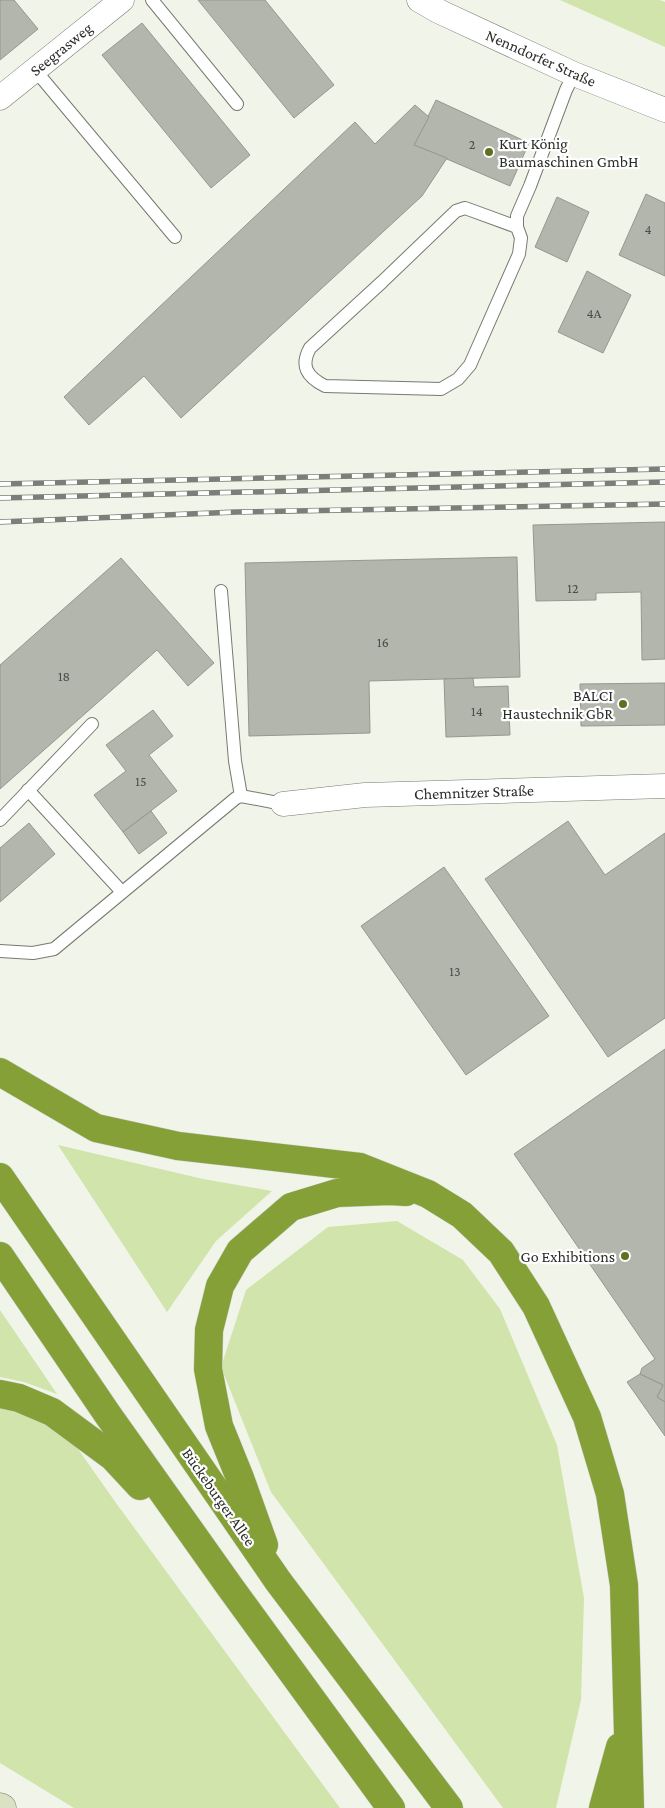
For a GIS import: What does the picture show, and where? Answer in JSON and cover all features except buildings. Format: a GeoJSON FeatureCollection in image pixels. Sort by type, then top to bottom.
{"type":"FeatureCollection","features":[{"type":"Feature","properties":{"kind":"highway"},"geometry":{"type":"LineString","coordinates":[[0,1072],[96,1128],[178,1146],[360,1167],[428,1194],[462,1215],[501,1252],[536,1306],[586,1417],[610,1494],[624,1585],[630,1808]]}},
{"type":"Feature","properties":{"kind":"highway","name":"Bückeburger Allee"},"geometry":{"type":"LineString","coordinates":[[0,1177],[278,1581],[449,1808]]}},
{"type":"Feature","properties":{"kind":"highway"},"geometry":{"type":"LineString","coordinates":[[278,1581],[219,1426],[213,1397],[208,1369],[209,1330],[220,1286],[240,1251],[291,1207],[337,1193],[390,1191],[428,1194]]}},
{"type":"Feature","properties":{"kind":"highway"},"geometry":{"type":"LineString","coordinates":[[0,1256],[108,1415],[230,1587],[391,1808]]}},
{"type":"Feature","properties":{"kind":"highway"},"geometry":{"type":"LineString","coordinates":[[0,1394],[19,1398],[52,1412],[114,1456],[230,1587]]}},
{"type":"Feature","properties":{"kind":"highway"},"geometry":{"type":"LineString","coordinates":[[603,1808],[628,1711]]}},
{"type":"Feature","properties":{"kind":"street","name":"Seegrasweg"},"geometry":{"type":"LineString","coordinates":[[0,98],[122,0]]}},
{"type":"Feature","properties":{"kind":"street","name":"Nenndorfer Straße"},"geometry":{"type":"LineString","coordinates":[[420,0],[438,11],[574,74],[665,110]]}},
{"type":"Feature","properties":{"kind":"street","name":"Chemnitzer Straße"},"geometry":{"type":"LineString","coordinates":[[283,804],[365,795],[665,786]]}},
{"type":"Feature","properties":{"kind":"lane"},"geometry":{"type":"LineString","coordinates":[[152,0],[237,104]]}},
{"type":"Feature","properties":{"kind":"lane"},"geometry":{"type":"LineString","coordinates":[[35,70],[175,236]]}},
{"type":"Feature","properties":{"kind":"lane"},"geometry":{"type":"LineString","coordinates":[[517,227],[465,208],[456,211],[310,348],[305,357],[306,369],[313,380],[325,386],[441,389],[458,379],[470,365],[519,254],[521,238],[517,227],[517,216],[574,74]]}},
{"type":"Feature","properties":{"kind":"lane"},"geometry":{"type":"LineString","coordinates":[[221,591],[234,751],[241,796]]}},
{"type":"Feature","properties":{"kind":"lane"},"geometry":{"type":"LineString","coordinates":[[0,820],[92,724]]}},
{"type":"Feature","properties":{"kind":"lane"},"geometry":{"type":"LineString","coordinates":[[28,790],[122,892]]}},
{"type":"Feature","properties":{"kind":"lane"},"geometry":{"type":"LineString","coordinates":[[0,951],[33,953],[54,949],[224,807],[241,796],[283,804]]}},
{"type":"Feature","properties":{"kind":"green space"},"geometry":{"type":"Polygon","coordinates":[[[560,0],[660,0],[665,2],[665,47],[560,0]]]}},
{"type":"Feature","properties":{"kind":"green space"},"geometry":{"type":"Polygon","coordinates":[[[58,1145],[203,1179],[272,1191],[216,1241],[167,1312],[58,1145]]]}},
{"type":"Feature","properties":{"kind":"green space"},"geometry":{"type":"Polygon","coordinates":[[[397,1221],[463,1260],[500,1309],[557,1445],[584,1598],[581,1700],[556,1808],[503,1808],[271,1492],[221,1367],[246,1290],[328,1227],[397,1221]]]}},
{"type":"Feature","properties":{"kind":"green space"},"geometry":{"type":"Polygon","coordinates":[[[0,1310],[57,1394],[24,1382],[0,1377],[0,1310]]]}},
{"type":"Feature","properties":{"kind":"green space"},"geometry":{"type":"Polygon","coordinates":[[[0,1394],[52,1412],[116,1503],[340,1808],[74,1808],[0,1763],[0,1394]]]}},
{"type":"Feature","properties":{"kind":"railway"},"geometry":{"type":"LineString","coordinates":[[0,484],[665,469]]}},
{"type":"Feature","properties":{"kind":"railway"},"geometry":{"type":"LineString","coordinates":[[0,498],[665,482]]}},
{"type":"Feature","properties":{"kind":"railway"},"geometry":{"type":"LineString","coordinates":[[0,522],[236,512],[665,504]]}},
{"type":"Feature","properties":{"kind":"place","name":"Kurt König Baumaschinen GmbH"},"geometry":{"type":"Point","coordinates":[489,152]}},
{"type":"Feature","properties":{"kind":"place","name":"BALCI Haustechnik GbR"},"geometry":{"type":"Point","coordinates":[623,704]}},
{"type":"Feature","properties":{"kind":"place","name":"Go Exhibitions"},"geometry":{"type":"Point","coordinates":[625,1256]}}]}
